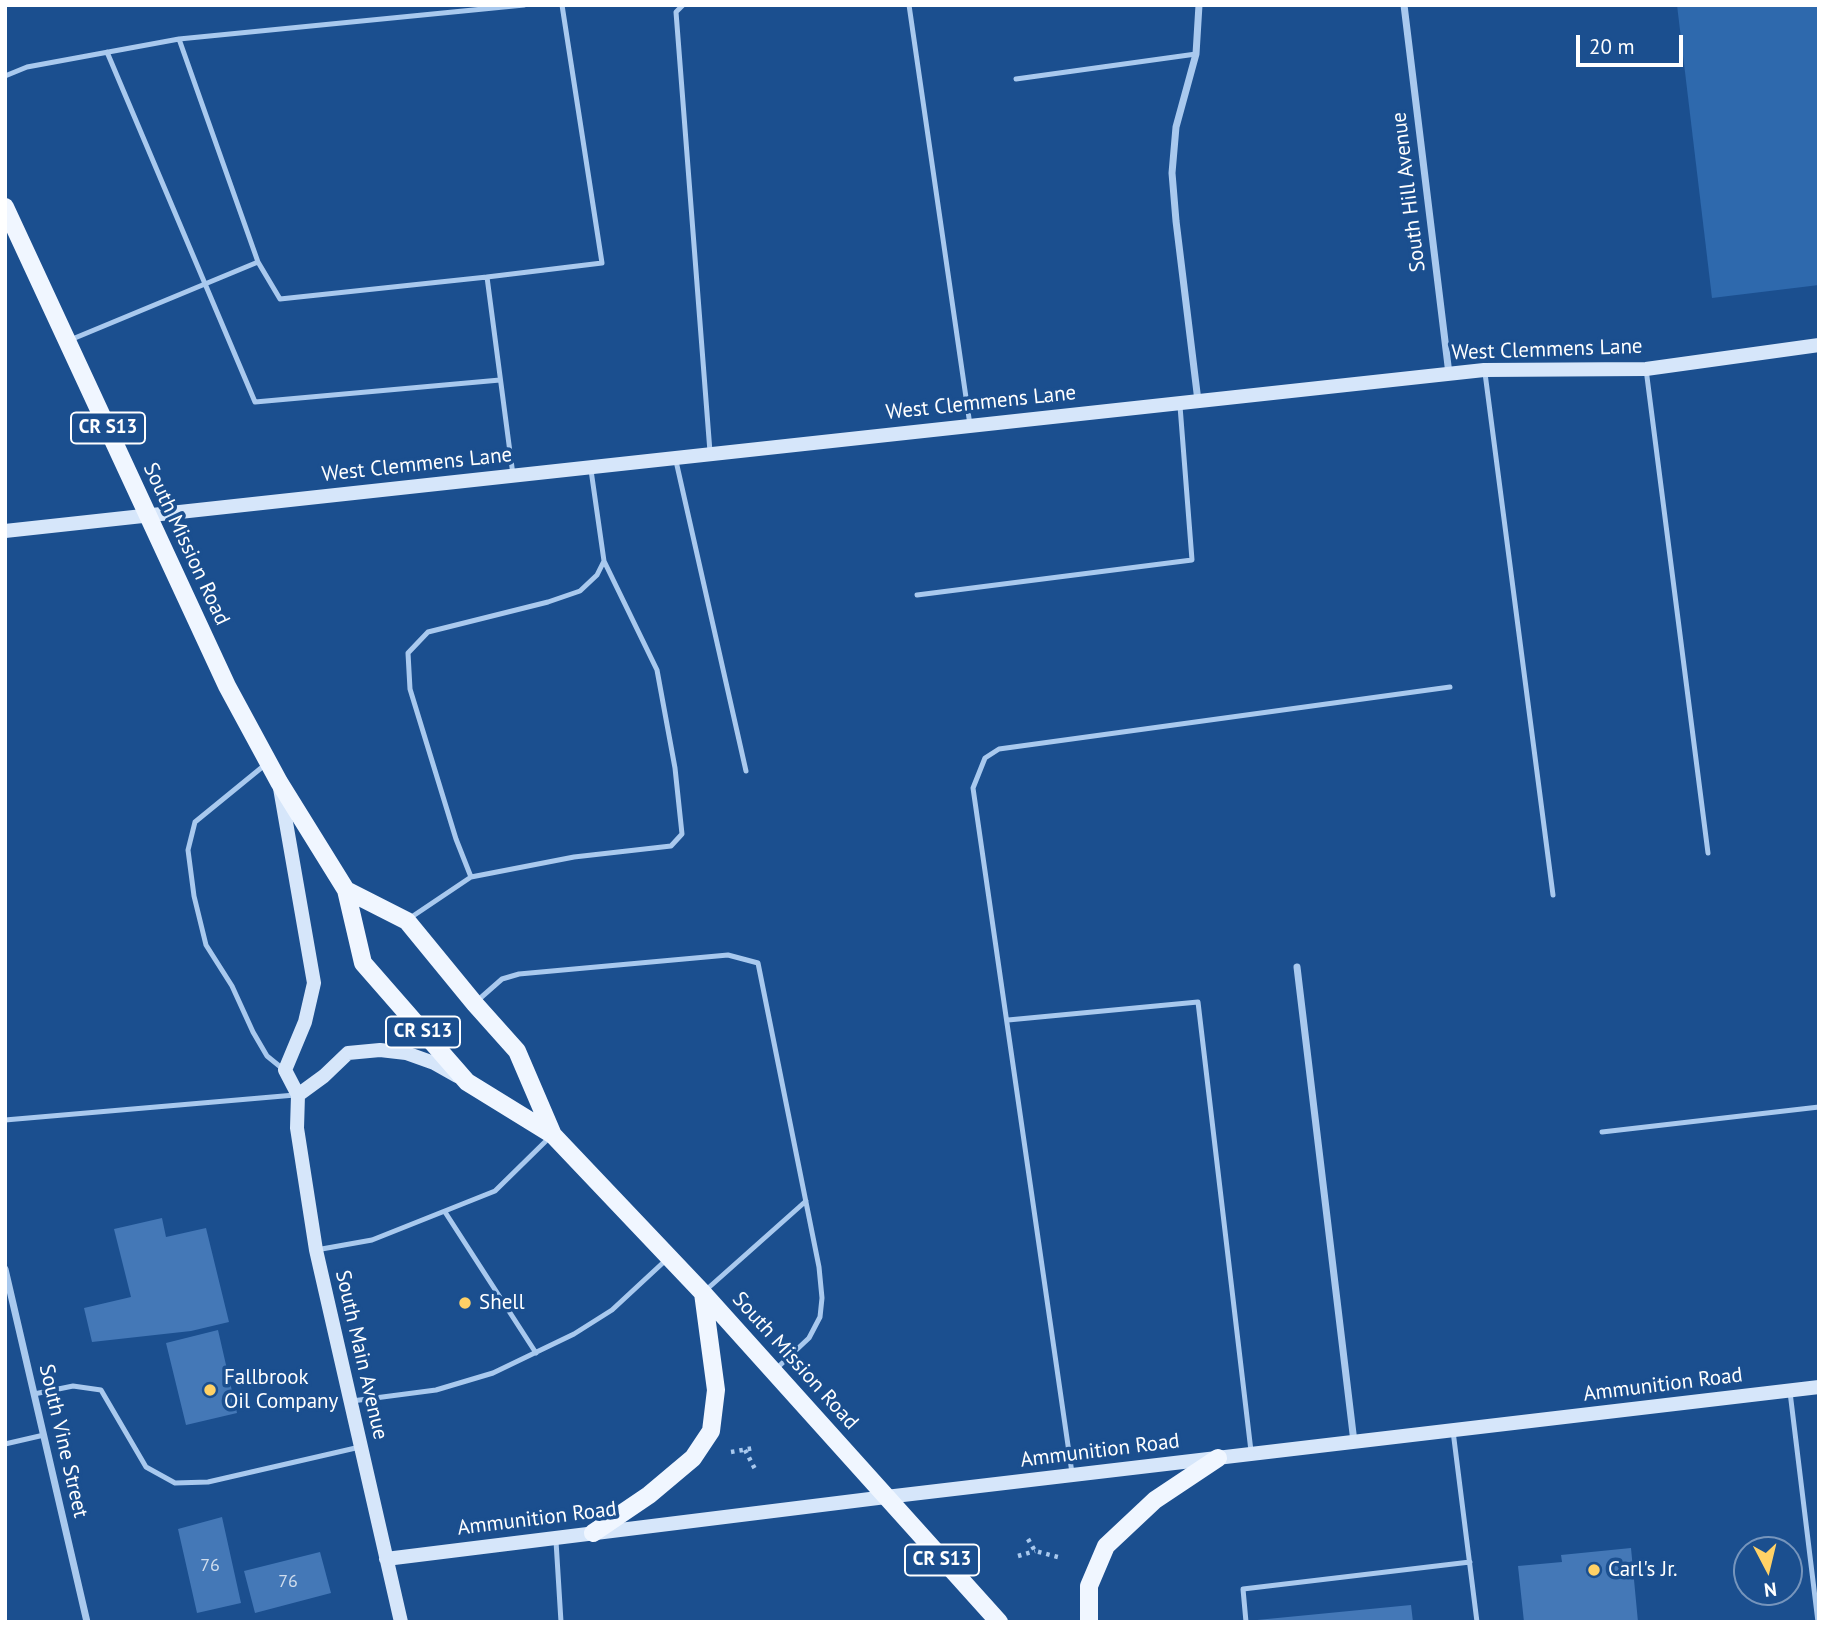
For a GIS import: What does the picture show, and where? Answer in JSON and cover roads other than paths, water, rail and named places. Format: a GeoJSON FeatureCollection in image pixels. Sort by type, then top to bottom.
{"type":"FeatureCollection","features":[{"type":"Feature","properties":{"kind":"main road","name":"South Mission Road"},"geometry":{"type":"LineString","coordinates":[[5,206],[227,686],[279,782],[346,890],[363,963],[467,1082],[553,1135],[703,1293],[999,1622]]}},
{"type":"Feature","properties":{"kind":"main road","name":"West Clemmens Lane"},"geometry":{"type":"LineString","coordinates":[[5,531],[1449,373],[1484,370],[1646,369],[1819,345]]}},
{"type":"Feature","properties":{"kind":"main road"},"geometry":{"type":"LineString","coordinates":[[279,782],[314,983],[305,1022],[285,1070]]}},
{"type":"Feature","properties":{"kind":"main road","name":"South Mission Road"},"geometry":{"type":"LineString","coordinates":[[346,890],[407,920],[517,1051],[553,1135]]}},
{"type":"Feature","properties":{"kind":"main road"},"geometry":{"type":"LineString","coordinates":[[298,1095],[348,1053],[380,1050],[406,1053],[434,1063],[467,1082]]}},
{"type":"Feature","properties":{"kind":"main road","name":"South Main Avenue"},"geometry":{"type":"LineString","coordinates":[[285,1070],[298,1095],[297,1128],[316,1250],[401,1622]]}},
{"type":"Feature","properties":{"kind":"main road"},"geometry":{"type":"LineString","coordinates":[[593,1533],[649,1494],[693,1458],[711,1431],[716,1390],[703,1293]]}},
{"type":"Feature","properties":{"kind":"main road","name":"Ammunition Road"},"geometry":{"type":"LineString","coordinates":[[386,1559],[1819,1387]]}},
{"type":"Feature","properties":{"kind":"main road"},"geometry":{"type":"LineString","coordinates":[[1089,1622],[1089,1586],[1106,1545],[1155,1500],[1218,1458]]}},
{"type":"Feature","properties":{"kind":"street"},"geometry":{"type":"LineString","coordinates":[[1198,401],[1175,221],[1172,173],[1176,127],[1196,54],[1199,5]]}},
{"type":"Feature","properties":{"kind":"street","name":"South Hill Avenue"},"geometry":{"type":"LineString","coordinates":[[1404,5],[1449,373]]}},
{"type":"Feature","properties":{"kind":"street"},"geometry":{"type":"LineString","coordinates":[[1297,967],[1354,1442]]}},
{"type":"Feature","properties":{"kind":"street","name":"South Vine Street"},"geometry":{"type":"LineString","coordinates":[[5,1269],[87,1622]]}},
{"type":"Feature","properties":{"kind":"lane"},"geometry":{"type":"LineString","coordinates":[[5,76],[27,67],[179,39],[524,5]]}},
{"type":"Feature","properties":{"kind":"lane"},"geometry":{"type":"LineString","coordinates":[[179,39],[258,262],[280,299],[602,263],[562,5]]}},
{"type":"Feature","properties":{"kind":"lane"},"geometry":{"type":"LineString","coordinates":[[683,5],[676,12],[710,454]]}},
{"type":"Feature","properties":{"kind":"lane"},"geometry":{"type":"LineString","coordinates":[[909,5],[970,425]]}},
{"type":"Feature","properties":{"kind":"lane"},"geometry":{"type":"LineString","coordinates":[[107,52],[255,402],[500,380]]}},
{"type":"Feature","properties":{"kind":"lane"},"geometry":{"type":"LineString","coordinates":[[1016,79],[1196,54]]}},
{"type":"Feature","properties":{"kind":"lane"},"geometry":{"type":"LineString","coordinates":[[68,341],[258,262]]}},
{"type":"Feature","properties":{"kind":"lane"},"geometry":{"type":"LineString","coordinates":[[487,277],[513,475]]}},
{"type":"Feature","properties":{"kind":"lane"},"geometry":{"type":"LineString","coordinates":[[1646,369],[1708,853]]}},
{"type":"Feature","properties":{"kind":"lane"},"geometry":{"type":"LineString","coordinates":[[1484,370],[1553,895]]}},
{"type":"Feature","properties":{"kind":"lane"},"geometry":{"type":"LineString","coordinates":[[917,595],[1192,560],[1180,403]]}},
{"type":"Feature","properties":{"kind":"lane"},"geometry":{"type":"LineString","coordinates":[[675,458],[746,771]]}},
{"type":"Feature","properties":{"kind":"lane"},"geometry":{"type":"LineString","coordinates":[[407,920],[471,877],[561,859],[671,846],[682,834],[675,768],[657,670],[604,561],[590,467]]}},
{"type":"Feature","properties":{"kind":"lane"},"geometry":{"type":"LineString","coordinates":[[471,877],[456,839],[410,689],[408,653],[428,632],[548,603],[580,591],[597,575],[604,561]]}},
{"type":"Feature","properties":{"kind":"lane"},"geometry":{"type":"LineString","coordinates":[[1073,1476],[1009,1020],[973,788],[985,758],[999,749],[1450,687]]}},
{"type":"Feature","properties":{"kind":"lane"},"geometry":{"type":"LineString","coordinates":[[269,762],[195,822],[188,850],[194,896],[206,945],[232,986],[267,1056],[285,1070]]}},
{"type":"Feature","properties":{"kind":"lane"},"geometry":{"type":"LineString","coordinates":[[475,1004],[502,979],[519,974],[728,955],[758,963],[819,1267],[822,1298],[820,1317],[809,1338],[774,1371]]}},
{"type":"Feature","properties":{"kind":"lane"},"geometry":{"type":"LineString","coordinates":[[1009,1020],[1198,1002],[1251,1454]]}},
{"type":"Feature","properties":{"kind":"lane"},"geometry":{"type":"LineString","coordinates":[[5,1120],[298,1095]]}},
{"type":"Feature","properties":{"kind":"lane"},"geometry":{"type":"LineString","coordinates":[[1602,1132],[1819,1107]]}},
{"type":"Feature","properties":{"kind":"lane"},"geometry":{"type":"LineString","coordinates":[[316,1250],[372,1240],[495,1192],[553,1135]]}},
{"type":"Feature","properties":{"kind":"lane"},"geometry":{"type":"LineString","coordinates":[[703,1293],[806,1201]]}},
{"type":"Feature","properties":{"kind":"lane"},"geometry":{"type":"LineString","coordinates":[[446,1212],[536,1353]]}},
{"type":"Feature","properties":{"kind":"lane"},"geometry":{"type":"LineString","coordinates":[[350,1402],[436,1390],[493,1373],[574,1334],[612,1310],[669,1257]]}},
{"type":"Feature","properties":{"kind":"lane"},"geometry":{"type":"LineString","coordinates":[[34,1394],[73,1387],[101,1390],[146,1467],[175,1483],[208,1482],[360,1447]]}},
{"type":"Feature","properties":{"kind":"lane"},"geometry":{"type":"LineString","coordinates":[[1790,1391],[1818,1622]]}},
{"type":"Feature","properties":{"kind":"lane"},"geometry":{"type":"LineString","coordinates":[[1453,1431],[1477,1622]]}},
{"type":"Feature","properties":{"kind":"lane"},"geometry":{"type":"LineString","coordinates":[[5,1444],[44,1435]]}},
{"type":"Feature","properties":{"kind":"lane"},"geometry":{"type":"LineString","coordinates":[[555,1537],[561,1622]]}},
{"type":"Feature","properties":{"kind":"lane"},"geometry":{"type":"LineString","coordinates":[[1246,1622],[1243,1588],[1470,1562]]}},
{"type":"Feature","properties":{"kind":"place","name":"Shell"},"geometry":{"type":"Point","coordinates":[465,1303]}},
{"type":"Feature","properties":{"kind":"place","name":"Fallbrook Oil Company"},"geometry":{"type":"Point","coordinates":[210,1390]}},
{"type":"Feature","properties":{"kind":"place","name":"Carl's Jr."},"geometry":{"type":"Point","coordinates":[1594,1570]}}]}
